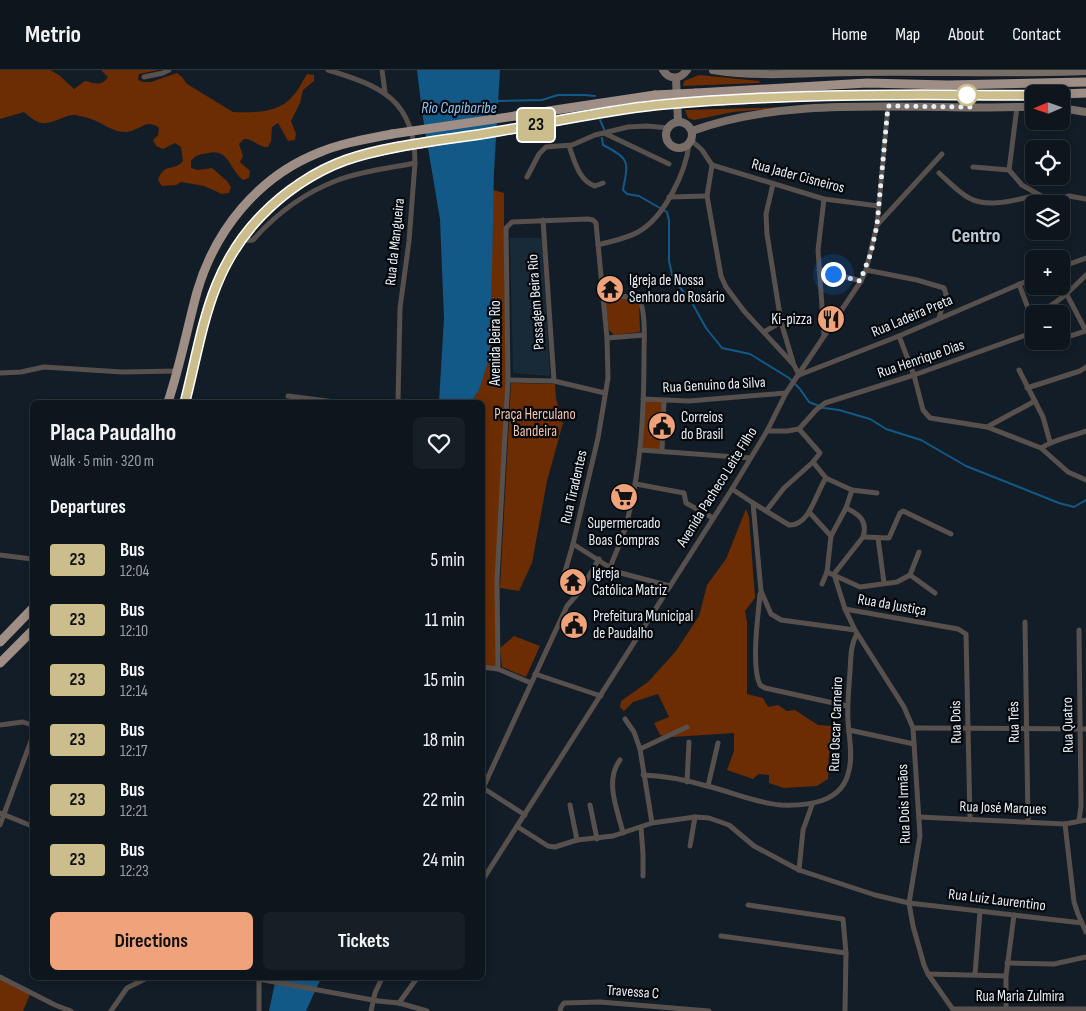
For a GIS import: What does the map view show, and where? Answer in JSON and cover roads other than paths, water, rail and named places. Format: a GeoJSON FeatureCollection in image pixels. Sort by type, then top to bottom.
{"type":"FeatureCollection","features":[{"type":"Feature","properties":{"kind":"highway"},"geometry":{"type":"LineString","coordinates":[[185,400],[208,306],[219,279],[240,241],[262,215],[279,200],[318,174],[345,160],[394,148],[696,98],[875,83],[957,85],[1086,82]]}},
{"type":"Feature","properties":{"kind":"highway"},"geometry":{"type":"LineString","coordinates":[[1070,94],[1086,93]]}},
{"type":"Feature","properties":{"kind":"highway"},"geometry":{"type":"LineString","coordinates":[[169,400],[198,290],[220,237],[233,217],[265,184],[289,167],[317,153],[341,145],[392,134],[655,95],[696,98],[843,95],[1025,95]]}},
{"type":"Feature","properties":{"kind":"highway"},"geometry":{"type":"LineString","coordinates":[[0,642],[30,612]]}},
{"type":"Feature","properties":{"kind":"highway"},"geometry":{"type":"LineString","coordinates":[[0,663],[30,633]]}},
{"type":"Feature","properties":{"kind":"main road"},"geometry":{"type":"LineString","coordinates":[[662,70],[667,76],[676,78],[687,70]]}},
{"type":"Feature","properties":{"kind":"main road"},"geometry":{"type":"LineString","coordinates":[[713,70],[759,75],[876,72],[1086,71]]}},
{"type":"Feature","properties":{"kind":"main road"},"geometry":{"type":"LineString","coordinates":[[676,78],[678,122]]}},
{"type":"Feature","properties":{"kind":"main road"},"geometry":{"type":"LineString","coordinates":[[692,131],[728,119],[775,112],[888,106],[1025,107]]}},
{"type":"Feature","properties":{"kind":"main road"},"geometry":{"type":"LineString","coordinates":[[1070,109],[1086,112]]}},
{"type":"Feature","properties":{"kind":"main road"},"geometry":{"type":"LineString","coordinates":[[678,122],[687,124],[692,131],[690,142],[682,148],[673,146],[668,141],[666,132],[674,123],[678,122]]}},
{"type":"Feature","properties":{"kind":"street"},"geometry":{"type":"LineString","coordinates":[[144,77],[170,70]]}},
{"type":"Feature","properties":{"kind":"street"},"geometry":{"type":"LineString","coordinates":[[328,70],[348,73],[385,92]]}},
{"type":"Feature","properties":{"kind":"street"},"geometry":{"type":"LineString","coordinates":[[382,70],[385,92]]}},
{"type":"Feature","properties":{"kind":"street","name":"Rua da Mangueira"},"geometry":{"type":"LineString","coordinates":[[385,92],[395,102],[410,126],[415,152],[409,241],[400,308],[399,400]]}},
{"type":"Feature","properties":{"kind":"street","name":"Avenida Pacheco Leite Filho"},"geometry":{"type":"LineString","coordinates":[[485,876],[518,827],[732,489],[767,431],[786,394],[866,270],[877,225],[888,106]]}},
{"type":"Feature","properties":{"kind":"street"},"geometry":{"type":"LineString","coordinates":[[1009,170],[1017,107]]}},
{"type":"Feature","properties":{"kind":"street"},"geometry":{"type":"LineString","coordinates":[[527,177],[544,148],[569,146],[604,133],[637,126],[668,128]]}},
{"type":"Feature","properties":{"kind":"street"},"geometry":{"type":"LineString","coordinates":[[604,133],[669,164]]}},
{"type":"Feature","properties":{"kind":"street"},"geometry":{"type":"LineString","coordinates":[[598,245],[622,239],[639,232],[659,214],[685,161],[690,142],[702,150],[712,165],[707,196],[721,276],[733,297],[794,365]]}},
{"type":"Feature","properties":{"kind":"street"},"geometry":{"type":"LineString","coordinates":[[569,146],[576,165],[586,180],[595,186],[603,183]]}},
{"type":"Feature","properties":{"kind":"street"},"geometry":{"type":"LineString","coordinates":[[877,225],[942,154]]}},
{"type":"Feature","properties":{"kind":"street"},"geometry":{"type":"LineString","coordinates":[[240,241],[253,240],[277,215],[331,183],[356,175],[414,163]]}},
{"type":"Feature","properties":{"kind":"street","name":"Rua Jader Cisneiros"},"geometry":{"type":"LineString","coordinates":[[712,165],[824,199],[879,206]]}},
{"type":"Feature","properties":{"kind":"street"},"geometry":{"type":"LineString","coordinates":[[973,167],[1009,170],[1022,185],[1039,195]]}},
{"type":"Feature","properties":{"kind":"street"},"geometry":{"type":"LineString","coordinates":[[939,173],[965,195],[977,201],[1001,202],[1025,198]]}},
{"type":"Feature","properties":{"kind":"street"},"geometry":{"type":"LineString","coordinates":[[773,184],[767,203],[766,221],[781,322],[794,365],[796,380]]}},
{"type":"Feature","properties":{"kind":"street"},"geometry":{"type":"LineString","coordinates":[[669,197],[707,196]]}},
{"type":"Feature","properties":{"kind":"street"},"geometry":{"type":"LineString","coordinates":[[1070,196],[1086,199]]}},
{"type":"Feature","properties":{"kind":"street"},"geometry":{"type":"LineString","coordinates":[[824,199],[819,237],[819,270],[824,336]]}},
{"type":"Feature","properties":{"kind":"street","name":"Avenida Beira Rio"},"geometry":{"type":"LineString","coordinates":[[498,669],[497,580],[508,380],[506,228],[512,222],[588,219],[594,222]]}},
{"type":"Feature","properties":{"kind":"street","name":"Passagem Beira Rio"},"geometry":{"type":"LineString","coordinates":[[543,220],[554,382]]}},
{"type":"Feature","properties":{"kind":"street","name":"Rua Tiradentes"},"geometry":{"type":"LineString","coordinates":[[562,582],[598,438],[608,378],[607,338],[594,222]]}},
{"type":"Feature","properties":{"kind":"street"},"geometry":{"type":"LineString","coordinates":[[1070,264],[1086,258]]}},
{"type":"Feature","properties":{"kind":"street"},"geometry":{"type":"LineString","coordinates":[[819,270],[860,281]]}},
{"type":"Feature","properties":{"kind":"street"},"geometry":{"type":"LineString","coordinates":[[866,270],[917,280],[944,288],[946,294],[939,318]]}},
{"type":"Feature","properties":{"kind":"street"},"geometry":{"type":"LineString","coordinates":[[1070,292],[1086,275]]}},
{"type":"Feature","properties":{"kind":"street","name":"Rua Ladeira Preta"},"geometry":{"type":"LineString","coordinates":[[796,380],[1025,282]]}},
{"type":"Feature","properties":{"kind":"street"},"geometry":{"type":"LineString","coordinates":[[1019,284],[1028,305]]}},
{"type":"Feature","properties":{"kind":"street"},"geometry":{"type":"LineString","coordinates":[[603,295],[631,297],[640,300],[644,334],[644,399],[641,450],[636,484],[626,527],[610,568]]}},
{"type":"Feature","properties":{"kind":"street"},"geometry":{"type":"LineString","coordinates":[[1052,305],[1067,295],[1086,331],[1070,336]]}},
{"type":"Feature","properties":{"kind":"street"},"geometry":{"type":"LineString","coordinates":[[764,332],[781,322]]}},
{"type":"Feature","properties":{"kind":"street"},"geometry":{"type":"LineString","coordinates":[[607,338],[644,334]]}},
{"type":"Feature","properties":{"kind":"street","name":"Rua Henrique Dias"},"geometry":{"type":"LineString","coordinates":[[799,429],[825,403],[914,375],[1025,335]]}},
{"type":"Feature","properties":{"kind":"street"},"geometry":{"type":"LineString","coordinates":[[898,336],[914,375],[923,410],[928,417],[987,427],[1041,448],[1068,472],[1086,480]]}},
{"type":"Feature","properties":{"kind":"street"},"geometry":{"type":"LineString","coordinates":[[0,373],[21,372],[44,367],[122,372],[177,371]]}},
{"type":"Feature","properties":{"kind":"street"},"geometry":{"type":"LineString","coordinates":[[1027,388],[1080,371],[1086,367]]}},
{"type":"Feature","properties":{"kind":"street"},"geometry":{"type":"LineString","coordinates":[[1019,370],[1043,417],[1050,442]]}},
{"type":"Feature","properties":{"kind":"street"},"geometry":{"type":"LineString","coordinates":[[508,380],[554,382],[605,393]]}},
{"type":"Feature","properties":{"kind":"street","name":"Rua Genuino da Silva"},"geometry":{"type":"LineString","coordinates":[[644,399],[664,401],[786,394]]}},
{"type":"Feature","properties":{"kind":"street"},"geometry":{"type":"LineString","coordinates":[[288,396],[319,400]]}},
{"type":"Feature","properties":{"kind":"street"},"geometry":{"type":"LineString","coordinates":[[662,450],[664,401]]}},
{"type":"Feature","properties":{"kind":"street"},"geometry":{"type":"LineString","coordinates":[[987,427],[1035,401]]}},
{"type":"Feature","properties":{"kind":"street"},"geometry":{"type":"LineString","coordinates":[[766,511],[784,488],[813,462],[820,453],[799,429],[787,432],[767,431]]}},
{"type":"Feature","properties":{"kind":"street"},"geometry":{"type":"LineString","coordinates":[[1041,448],[1054,440],[1068,438],[1086,431]]}},
{"type":"Feature","properties":{"kind":"street"},"geometry":{"type":"LineString","coordinates":[[641,450],[662,450],[750,458]]}},
{"type":"Feature","properties":{"kind":"street"},"geometry":{"type":"LineString","coordinates":[[813,462],[826,478],[852,490],[877,493]]}},
{"type":"Feature","properties":{"kind":"street"},"geometry":{"type":"LineString","coordinates":[[732,489],[752,503],[792,525],[810,513],[820,486],[826,478]]}},
{"type":"Feature","properties":{"kind":"street"},"geometry":{"type":"LineString","coordinates":[[636,484],[684,492],[686,503],[713,518]]}},
{"type":"Feature","properties":{"kind":"street"},"geometry":{"type":"LineString","coordinates":[[822,584],[827,572],[831,536],[846,508],[852,490]]}},
{"type":"Feature","properties":{"kind":"street"},"geometry":{"type":"LineString","coordinates":[[752,503],[760,591],[757,630],[757,667],[760,685],[766,688],[848,706]]}},
{"type":"Feature","properties":{"kind":"street"},"geometry":{"type":"LineString","coordinates":[[834,574],[863,537],[865,527],[862,518],[846,508]]}},
{"type":"Feature","properties":{"kind":"street"},"geometry":{"type":"LineString","coordinates":[[863,537],[888,538],[900,513],[904,511],[951,534]]}},
{"type":"Feature","properties":{"kind":"street"},"geometry":{"type":"LineString","coordinates":[[810,513],[831,536]]}},
{"type":"Feature","properties":{"kind":"street"},"geometry":{"type":"LineString","coordinates":[[878,538],[884,583]]}},
{"type":"Feature","properties":{"kind":"street"},"geometry":{"type":"LineString","coordinates":[[573,544],[617,572],[670,586]]}},
{"type":"Feature","properties":{"kind":"street"},"geometry":{"type":"LineString","coordinates":[[827,572],[860,587],[897,582],[910,575],[920,552]]}},
{"type":"Feature","properties":{"kind":"street"},"geometry":{"type":"LineString","coordinates":[[0,555],[30,559]]}},
{"type":"Feature","properties":{"kind":"street"},"geometry":{"type":"LineString","coordinates":[[485,781],[567,606],[580,591],[599,559]]}},
{"type":"Feature","properties":{"kind":"street"},"geometry":{"type":"LineString","coordinates":[[834,574],[844,609]]}},
{"type":"Feature","properties":{"kind":"street"},"geometry":{"type":"LineString","coordinates":[[910,575],[935,593]]}},
{"type":"Feature","properties":{"kind":"street"},"geometry":{"type":"LineString","coordinates":[[760,591],[769,610],[777,619],[856,632]]}},
{"type":"Feature","properties":{"kind":"street","name":"Rua da Justiça"},"geometry":{"type":"LineString","coordinates":[[844,609],[958,629]]}},
{"type":"Feature","properties":{"kind":"street","name":"Rua da Justiça"},"geometry":{"type":"LineString","coordinates":[[844,609],[856,632]]}},
{"type":"Feature","properties":{"kind":"street","name":"Rua Três"},"geometry":{"type":"LineString","coordinates":[[1025,622],[1028,822]]}},
{"type":"Feature","properties":{"kind":"street","name":"Rua Dois"},"geometry":{"type":"LineString","coordinates":[[958,629],[965,633],[966,638],[970,820]]}},
{"type":"Feature","properties":{"kind":"street","name":"Rua Quatro"},"geometry":{"type":"LineString","coordinates":[[1079,630],[1083,729],[1079,820]]}},
{"type":"Feature","properties":{"kind":"street","name":"Rua Oscar Carneiro"},"geometry":{"type":"LineString","coordinates":[[643,775],[660,776],[708,786],[779,805],[812,804],[832,795],[844,784],[850,770],[848,706],[852,649],[856,632]]}},
{"type":"Feature","properties":{"kind":"street","name":"Rua Dois Irmãos"},"geometry":{"type":"LineString","coordinates":[[856,632],[904,707],[912,728],[919,817],[919,847],[909,903],[918,946],[928,974],[954,1010]]}},
{"type":"Feature","properties":{"kind":"street"},"geometry":{"type":"LineString","coordinates":[[485,667],[498,669],[530,683]]}},
{"type":"Feature","properties":{"kind":"street"},"geometry":{"type":"LineString","coordinates":[[534,674],[600,696]]}},
{"type":"Feature","properties":{"kind":"street"},"geometry":{"type":"LineString","coordinates":[[625,719],[634,732],[640,749],[652,823]]}},
{"type":"Feature","properties":{"kind":"street"},"geometry":{"type":"LineString","coordinates":[[0,725],[23,722],[30,724]]}},
{"type":"Feature","properties":{"kind":"street"},"geometry":{"type":"LineString","coordinates":[[640,749],[687,727]]}},
{"type":"Feature","properties":{"kind":"street"},"geometry":{"type":"LineString","coordinates":[[912,728],[1083,729]]}},
{"type":"Feature","properties":{"kind":"street"},"geometry":{"type":"LineString","coordinates":[[849,730],[914,744]]}},
{"type":"Feature","properties":{"kind":"street"},"geometry":{"type":"LineString","coordinates":[[687,782],[690,742]]}},
{"type":"Feature","properties":{"kind":"street"},"geometry":{"type":"LineString","coordinates":[[0,825],[2,814],[30,743]]}},
{"type":"Feature","properties":{"kind":"street"},"geometry":{"type":"LineString","coordinates":[[708,786],[718,743]]}},
{"type":"Feature","properties":{"kind":"street"},"geometry":{"type":"LineString","coordinates":[[620,760],[614,771],[613,790],[623,833]]}},
{"type":"Feature","properties":{"kind":"street"},"geometry":{"type":"LineString","coordinates":[[485,790],[525,815]]}},
{"type":"Feature","properties":{"kind":"street"},"geometry":{"type":"LineString","coordinates":[[570,804],[577,840]]}},
{"type":"Feature","properties":{"kind":"street"},"geometry":{"type":"LineString","coordinates":[[799,870],[803,830],[812,804]]}},
{"type":"Feature","properties":{"kind":"street"},"geometry":{"type":"LineString","coordinates":[[590,805],[597,839]]}},
{"type":"Feature","properties":{"kind":"street"},"geometry":{"type":"LineString","coordinates":[[2,814],[30,825]]}},
{"type":"Feature","properties":{"kind":"street"},"geometry":{"type":"LineString","coordinates":[[690,846],[695,817]]}},
{"type":"Feature","properties":{"kind":"street","name":"Rua Luiz Laurentino"},"geometry":{"type":"LineString","coordinates":[[518,827],[552,847],[577,840],[597,839],[623,833],[652,823],[695,817],[709,818],[729,825],[754,846],[799,870],[874,895],[909,903],[1082,923]]}},
{"type":"Feature","properties":{"kind":"street","name":"Rua José Marques"},"geometry":{"type":"LineString","coordinates":[[919,817],[1065,824],[1086,820]]}},
{"type":"Feature","properties":{"kind":"street"},"geometry":{"type":"LineString","coordinates":[[1065,824],[1074,902],[1086,932]]}},
{"type":"Feature","properties":{"kind":"street"},"geometry":{"type":"LineString","coordinates":[[641,827],[644,854],[643,876]]}},
{"type":"Feature","properties":{"kind":"street"},"geometry":{"type":"LineString","coordinates":[[748,905],[835,917],[843,920],[846,953],[845,1011]]}},
{"type":"Feature","properties":{"kind":"street"},"geometry":{"type":"LineString","coordinates":[[975,974],[980,911]]}},
{"type":"Feature","properties":{"kind":"street"},"geometry":{"type":"LineString","coordinates":[[1006,1008],[1007,963],[1014,915]]}},
{"type":"Feature","properties":{"kind":"street"},"geometry":{"type":"LineString","coordinates":[[721,936],[846,953]]}},
{"type":"Feature","properties":{"kind":"street"},"geometry":{"type":"LineString","coordinates":[[1007,963],[1054,964],[1086,957]]}},
{"type":"Feature","properties":{"kind":"street"},"geometry":{"type":"LineString","coordinates":[[928,974],[1006,976]]}},
{"type":"Feature","properties":{"kind":"street"},"geometry":{"type":"LineString","coordinates":[[0,977],[71,1011]]}},
{"type":"Feature","properties":{"kind":"street"},"geometry":{"type":"LineString","coordinates":[[111,1011],[127,988],[143,980]]}},
{"type":"Feature","properties":{"kind":"street"},"geometry":{"type":"LineString","coordinates":[[259,980],[261,993],[259,1011]]}},
{"type":"Feature","properties":{"kind":"street"},"geometry":{"type":"LineString","coordinates":[[264,980],[399,1004],[427,1011]]}},
{"type":"Feature","properties":{"kind":"street"},"geometry":{"type":"LineString","coordinates":[[371,1011],[381,980]]}},
{"type":"Feature","properties":{"kind":"street"},"geometry":{"type":"LineString","coordinates":[[399,1004],[416,980]]}},
{"type":"Feature","properties":{"kind":"street","name":"Travessa C"},"geometry":{"type":"LineString","coordinates":[[560,1011],[560,1007],[564,1003],[572,1002],[617,1003],[709,1011]]}},
{"type":"Feature","properties":{"kind":"street","name":"Rua Maria Zulmira"},"geometry":{"type":"LineString","coordinates":[[954,1010],[1086,1008]]}},
{"type":"Feature","properties":{"kind":"water","name":"Rio Capibaribe"},"geometry":{"type":"Polygon","coordinates":[[[417,70],[500,70],[494,171],[489,359],[479,390],[472,400],[439,400],[444,318],[440,219],[417,70]]]}},
{"type":"Feature","properties":{"kind":"water"},"geometry":{"type":"Polygon","coordinates":[[[276,980],[320,980],[306,1011],[269,1011],[276,980]]]}},
{"type":"Feature","properties":{"kind":"waterway"},"geometry":{"type":"LineString","coordinates":[[496,101],[542,100],[558,95],[595,96]]}},
{"type":"Feature","properties":{"kind":"waterway"},"geometry":{"type":"LineString","coordinates":[[600,120],[604,129]]}},
{"type":"Feature","properties":{"kind":"waterway"},"geometry":{"type":"LineString","coordinates":[[602,138],[603,145],[619,154],[625,162],[626,173],[623,190],[627,194],[639,196],[667,212],[669,220],[669,261],[673,279],[691,301],[706,328],[722,348],[750,354],[789,378],[809,402],[824,408],[839,410],[870,419],[886,429],[921,440],[966,466],[1059,503],[1074,507],[1086,500]]}},
{"type":"Feature","properties":{"kind":"place","name":"Igreja de Nossa Senhora do Rosário"},"geometry":{"type":"Point","coordinates":[610,289]}},
{"type":"Feature","properties":{"kind":"place","name":"Ki-pizza"},"geometry":{"type":"Point","coordinates":[831,319]}},
{"type":"Feature","properties":{"kind":"place","name":"Correios do Brasil"},"geometry":{"type":"Point","coordinates":[662,426]}},
{"type":"Feature","properties":{"kind":"place","name":"Supermercado Boas Compras"},"geometry":{"type":"Point","coordinates":[624,497]}},
{"type":"Feature","properties":{"kind":"place","name":"Igreja Católica Matriz"},"geometry":{"type":"Point","coordinates":[573,582]}},
{"type":"Feature","properties":{"kind":"place","name":"Prefeitura Municipal de Paudalho"},"geometry":{"type":"Point","coordinates":[574,625]}},
{"type":"Feature","properties":{"kind":"district","name":"Centro"},"geometry":{"type":"Point","coordinates":[976,236]}},
{"type":"Feature","properties":{"kind":"park label","name":"Praça Herculano Bandeira"},"geometry":{"type":"Point","coordinates":[535,422]}}]}
